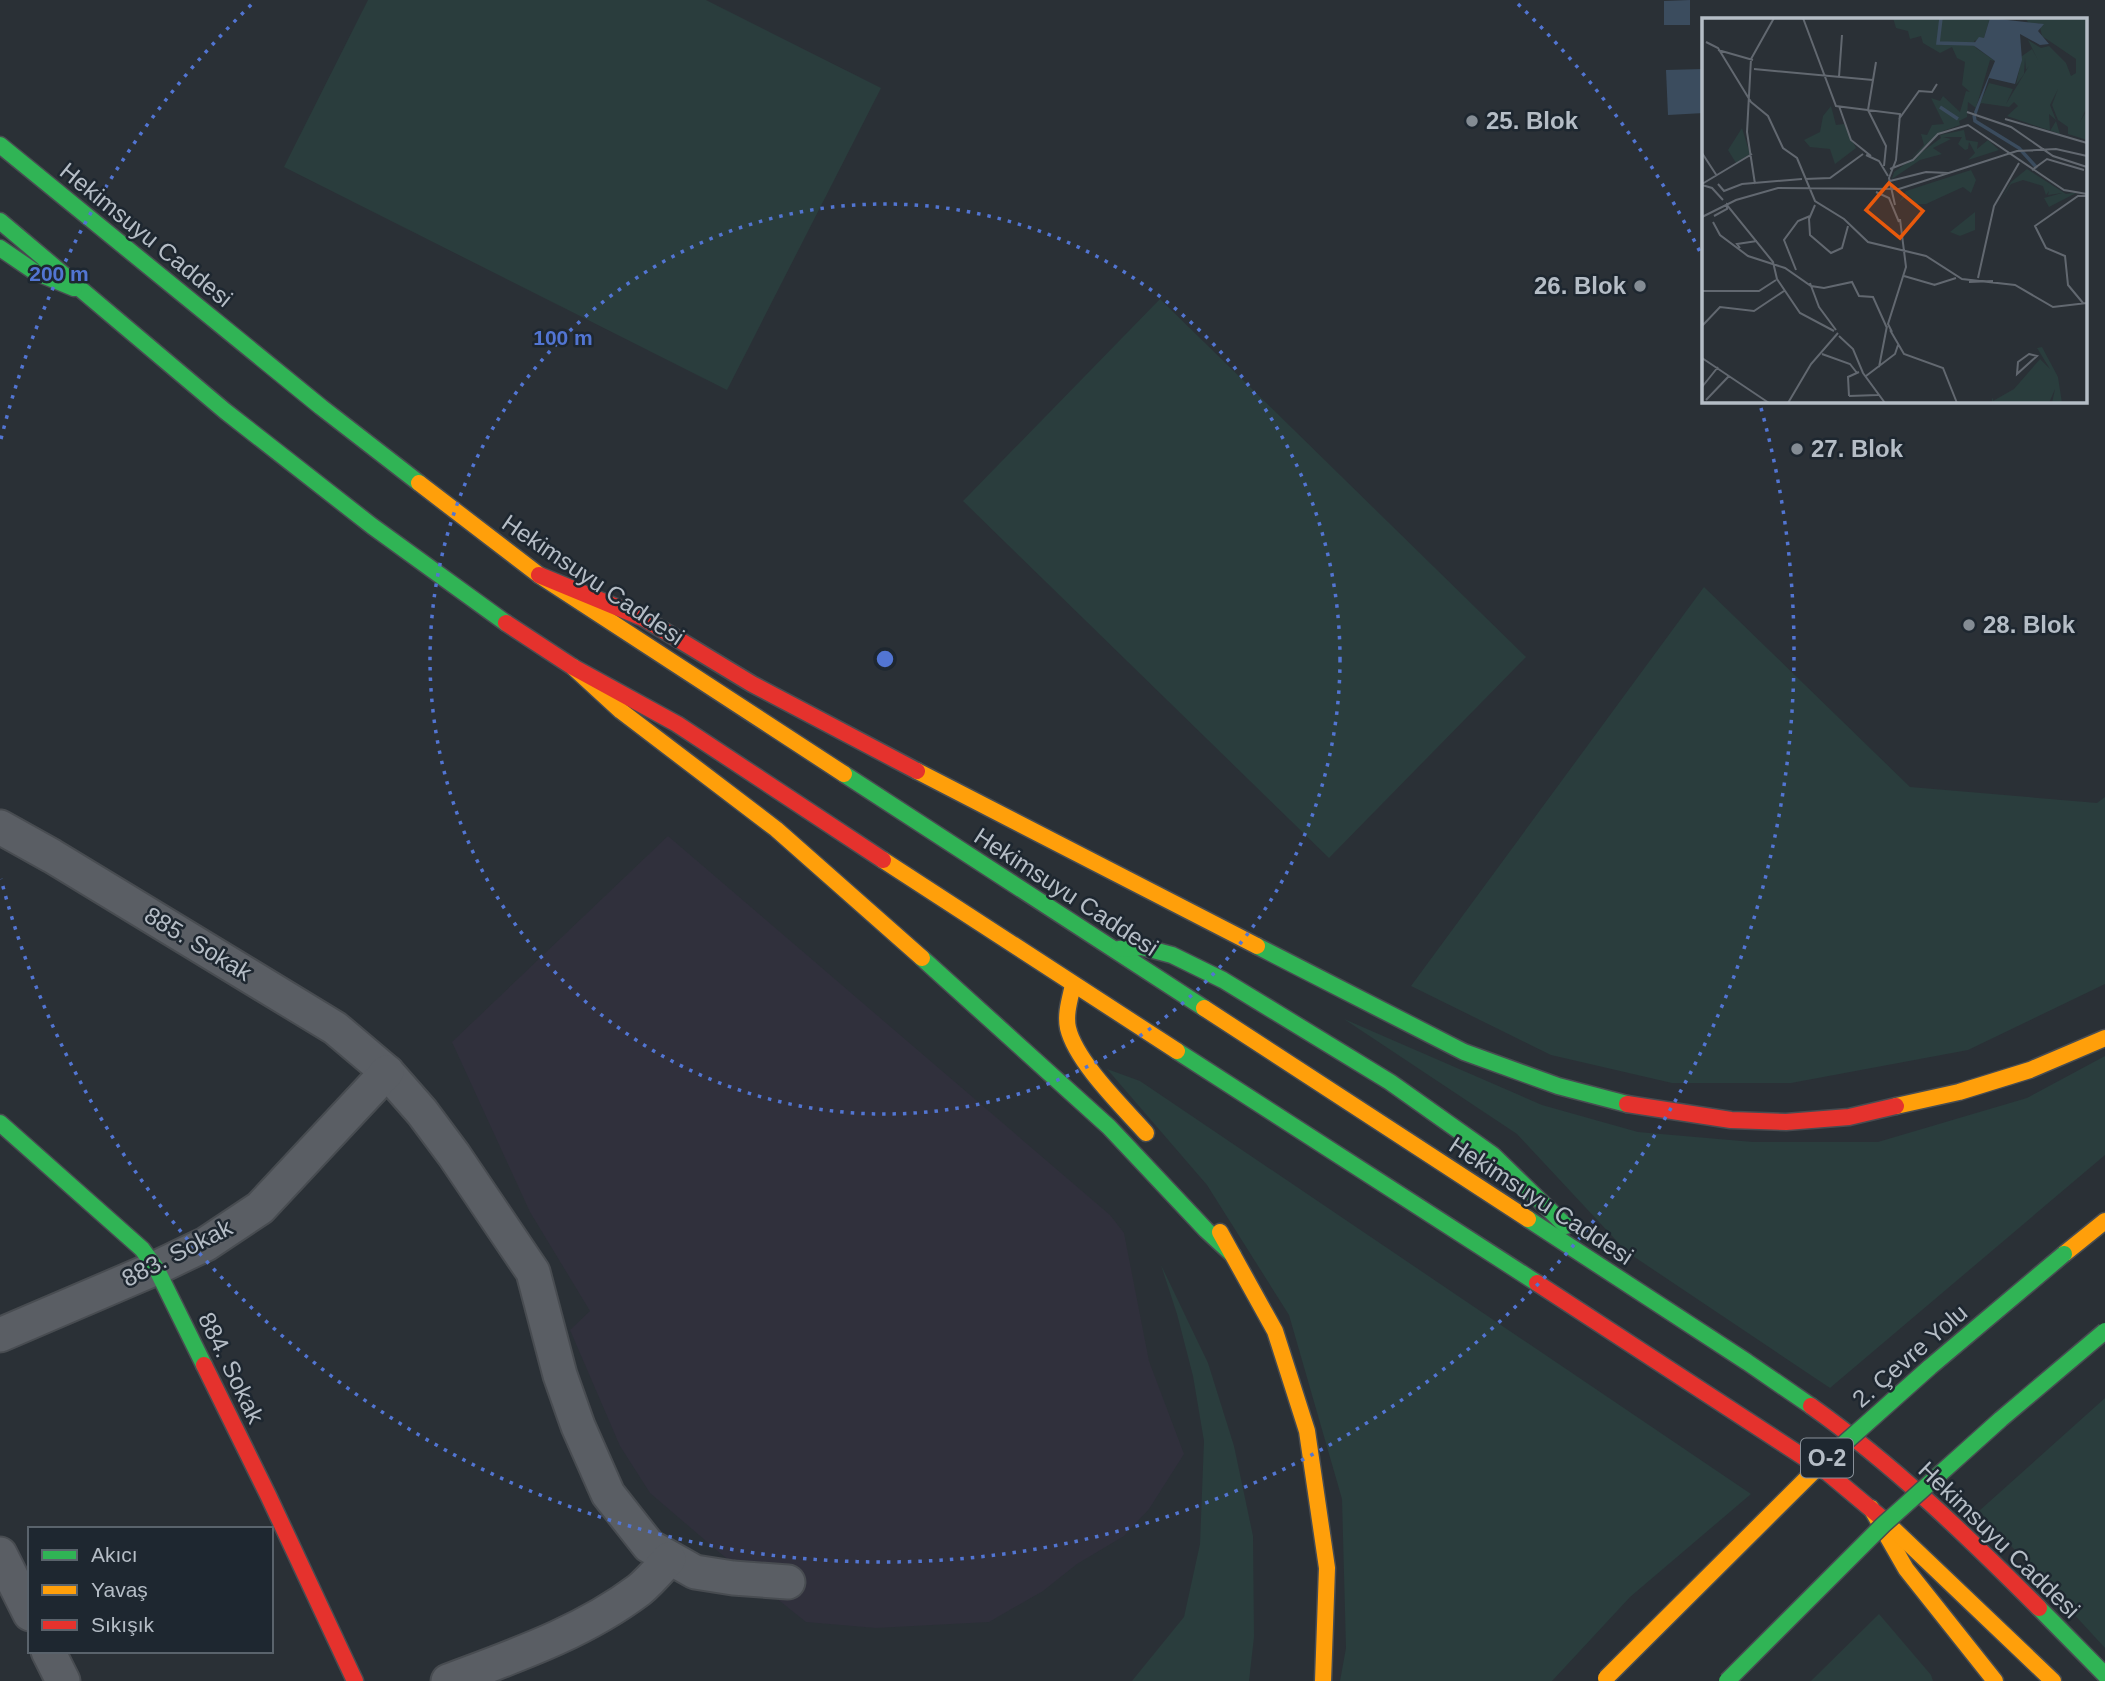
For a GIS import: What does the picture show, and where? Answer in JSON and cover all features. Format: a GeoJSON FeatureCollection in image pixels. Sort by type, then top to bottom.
{"type":"FeatureCollection","features":[{"type":"Feature","properties":{"kind":"main road","name":"Hekimsuyu Caddesi"},"geometry":{"type":"LineString","coordinates":[[0,145],[311,399],[539,575],[1108,954],[1614,1276],[1812,1407],[1924,1498],[2105,1675]]}},
{"type":"Feature","properties":{"kind":"main road"},"geometry":{"type":"LineString","coordinates":[[0,222],[225,411],[372,526],[484,608],[573,667],[677,724],[1078,979],[1158,1040],[1828,1473],[1871,1508],[2053,1681]]}},
{"type":"Feature","properties":{"kind":"main road"},"geometry":{"type":"LineString","coordinates":[[0,248],[23,267],[52,282],[79,289]]}},
{"type":"Feature","properties":{"kind":"main road"},"geometry":{"type":"LineString","coordinates":[[539,575],[643,618],[752,684],[848,736],[1464,1052],[1558,1086],[1639,1107],[1731,1120],[1786,1122],[1849,1117],[1959,1092],[2031,1070],[2105,1038]]}},
{"type":"Feature","properties":{"kind":"main road"},"geometry":{"type":"LineString","coordinates":[[573,667],[621,711],[776,829],[981,1011],[1109,1127],[1233,1255]]}},
{"type":"Feature","properties":{"kind":"main road"},"geometry":{"type":"LineString","coordinates":[[1108,954],[1142,947],[1172,955],[1223,979],[1390,1082],[1493,1155],[1548,1206],[1614,1276]]}},
{"type":"Feature","properties":{"kind":"main road"},"geometry":{"type":"LineString","coordinates":[[1166,991],[1183,976],[1201,974],[1223,979]]}},
{"type":"Feature","properties":{"kind":"main road"},"geometry":{"type":"LineString","coordinates":[[1078,979],[1067,1013],[1068,1031],[1083,1058],[1158,1148]]}},
{"type":"Feature","properties":{"kind":"main road"},"geometry":{"type":"LineString","coordinates":[[1154,1021],[1158,1040]]}},
{"type":"Feature","properties":{"kind":"main road","name":"884. Sokak"},"geometry":{"type":"LineString","coordinates":[[0,1123],[142,1249],[156,1268],[268,1494],[355,1681]]}},
{"type":"Feature","properties":{"kind":"main road"},"geometry":{"type":"LineString","coordinates":[[1203,1203],[1275,1331],[1307,1431],[1327,1568],[1322,1681]]}},
{"type":"Feature","properties":{"kind":"main road","name":"2. Çevre Yolu"},"geometry":{"type":"LineString","coordinates":[[1604,1679],[1810,1474],[1930,1367],[2105,1221]]}},
{"type":"Feature","properties":{"kind":"main road"},"geometry":{"type":"LineString","coordinates":[[1727,1681],[1883,1525],[2001,1419],[2105,1331]]}},
{"type":"Feature","properties":{"kind":"main road"},"geometry":{"type":"LineString","coordinates":[[1871,1508],[1906,1569],[1995,1681]]}},
{"type":"Feature","properties":{"kind":"street","name":"885. Sokak"},"geometry":{"type":"LineString","coordinates":[[0,827],[335,1028],[387,1072],[422,1112],[454,1155],[533,1272],[560,1376],[578,1426],[608,1494],[649,1546],[695,1572],[789,1582]]}},
{"type":"Feature","properties":{"kind":"street","name":"883. Sokak"},"geometry":{"type":"LineString","coordinates":[[0,1335],[206,1244],[260,1208],[387,1072]]}},
{"type":"Feature","properties":{"kind":"street"},"geometry":{"type":"LineString","coordinates":[[0,1555],[28,1610]]}},
{"type":"Feature","properties":{"kind":"street"},"geometry":{"type":"LineString","coordinates":[[448,1681],[519,1654],[598,1618],[642,1588],[669,1559]]}},
{"type":"Feature","properties":{"kind":"street"},"geometry":{"type":"LineString","coordinates":[[49,1653],[63,1681]]}},
{"type":"Feature","properties":{"kind":"shaded area"},"geometry":{"type":"Polygon","coordinates":[[[368,0],[706,0],[881,88],[727,390],[284,167],[368,0]]]}},
{"type":"Feature","properties":{"kind":"shaded area"},"geometry":{"type":"Polygon","coordinates":[[[1690,0],[1690,25],[1664,25],[1664,1],[1690,0]]]}},
{"type":"Feature","properties":{"kind":"shaded area"},"geometry":{"type":"Polygon","coordinates":[[[1702,69],[1702,113],[1668,115],[1666,70],[1702,69]]]}},
{"type":"Feature","properties":{"kind":"shaded area"},"geometry":{"type":"Polygon","coordinates":[[[1160,299],[1526,657],[1329,858],[963,501],[1160,299]]]}},
{"type":"Feature","properties":{"kind":"shaded area"},"geometry":{"type":"Polygon","coordinates":[[[1704,587],[1910,787],[2097,803],[2105,797],[2105,984],[1968,1050],[1791,1083],[1672,1083],[1551,1055],[1411,986],[1704,587]]]}},
{"type":"Feature","properties":{"kind":"shaded area"},"geometry":{"type":"Polygon","coordinates":[[[668,836],[1110,1215],[1124,1233],[1149,1361],[1184,1454],[1149,1509],[1124,1536],[1077,1564],[1043,1591],[989,1622],[876,1628],[806,1622],[650,1493],[620,1446],[570,1330],[590,1311],[530,1212],[452,1042],[668,836]]]}},
{"type":"Feature","properties":{"kind":"shaded area"},"geometry":{"type":"Polygon","coordinates":[[[1344,1019],[1542,1105],[1638,1132],[1753,1142],[1878,1142],[2027,1098],[2105,1056],[2105,1155],[1830,1388],[1627,1252],[1517,1134],[1344,1019]]]}},
{"type":"Feature","properties":{"kind":"shaded area"},"geometry":{"type":"Polygon","coordinates":[[[1107,1069],[1140,1081],[1751,1494],[1630,1597],[1552,1681],[1340,1681],[1346,1648],[1342,1499],[1289,1315],[1207,1185],[1107,1069]]]}},
{"type":"Feature","properties":{"kind":"shaded area"},"geometry":{"type":"Polygon","coordinates":[[[1161,1265],[1208,1363],[1234,1446],[1253,1536],[1254,1637],[1249,1681],[1132,1681],[1184,1617],[1200,1544],[1204,1441],[1193,1376],[1161,1265]]]}},
{"type":"Feature","properties":{"kind":"shaded area"},"geometry":{"type":"Polygon","coordinates":[[[2105,1398],[2105,1648],[1979,1511],[2105,1398]]]}},
{"type":"Feature","properties":{"kind":"shaded area"},"geometry":{"type":"Polygon","coordinates":[[[1879,1614],[1931,1675],[1933,1681],[1811,1681],[1879,1614]]]}},
{"type":"Feature","properties":{"kind":"traffic: fast"},"geometry":{"type":"LineString","coordinates":[[0,145],[321,407],[419,483]]}},
{"type":"Feature","properties":{"kind":"traffic: fast"},"geometry":{"type":"LineString","coordinates":[[0,221],[225,411],[372,526],[506,623]]}},
{"type":"Feature","properties":{"kind":"traffic: fast"},"geometry":{"type":"LineString","coordinates":[[0,248],[35,272],[74,288]]}},
{"type":"Feature","properties":{"kind":"traffic: fast"},"geometry":{"type":"LineString","coordinates":[[844,774],[1204,1008]]}},
{"type":"Feature","properties":{"kind":"traffic: fast"},"geometry":{"type":"LineString","coordinates":[[1257,946],[1464,1052],[1558,1086],[1627,1104]]}},
{"type":"Feature","properties":{"kind":"traffic: fast"},"geometry":{"type":"LineString","coordinates":[[1119,949],[1142,947],[1172,955],[1223,980],[1390,1082],[1493,1155],[1566,1226]]}},
{"type":"Feature","properties":{"kind":"traffic: fast"},"geometry":{"type":"LineString","coordinates":[[922,958],[1109,1127],[1233,1255]]}},
{"type":"Feature","properties":{"kind":"traffic: fast"},"geometry":{"type":"LineString","coordinates":[[1177,1051],[1537,1283]]}},
{"type":"Feature","properties":{"kind":"traffic: fast"},"geometry":{"type":"LineString","coordinates":[[0,1123],[142,1249],[156,1268],[204,1365]]}},
{"type":"Feature","properties":{"kind":"traffic: fast"},"geometry":{"type":"LineString","coordinates":[[1528,1219],[1811,1406]]}},
{"type":"Feature","properties":{"kind":"traffic: fast"},"geometry":{"type":"LineString","coordinates":[[1820,1465],[1930,1367],[2064,1254]]}},
{"type":"Feature","properties":{"kind":"traffic: fast"},"geometry":{"type":"LineString","coordinates":[[1727,1681],[1883,1525],[2001,1419],[2105,1331]]}},
{"type":"Feature","properties":{"kind":"traffic: fast"},"geometry":{"type":"LineString","coordinates":[[2039,1608],[2105,1675]]}},
{"type":"Feature","properties":{"kind":"traffic: slow"},"geometry":{"type":"LineString","coordinates":[[419,483],[539,575],[844,774]]}},
{"type":"Feature","properties":{"kind":"traffic: slow"},"geometry":{"type":"LineString","coordinates":[[573,667],[621,711],[776,829],[922,958]]}},
{"type":"Feature","properties":{"kind":"traffic: slow"},"geometry":{"type":"LineString","coordinates":[[917,771],[1257,946]]}},
{"type":"Feature","properties":{"kind":"traffic: slow"},"geometry":{"type":"LineString","coordinates":[[883,860],[1177,1051]]}},
{"type":"Feature","properties":{"kind":"traffic: slow"},"geometry":{"type":"LineString","coordinates":[[1073,985],[1067,1017],[1073,1041],[1101,1084],[1146,1133]]}},
{"type":"Feature","properties":{"kind":"traffic: slow"},"geometry":{"type":"LineString","coordinates":[[1204,1008],[1528,1219]]}},
{"type":"Feature","properties":{"kind":"traffic: slow"},"geometry":{"type":"LineString","coordinates":[[1896,1106],[1959,1092],[2030,1070],[2105,1038]]}},
{"type":"Feature","properties":{"kind":"traffic: slow"},"geometry":{"type":"LineString","coordinates":[[2064,1254],[2105,1221]]}},
{"type":"Feature","properties":{"kind":"traffic: slow"},"geometry":{"type":"LineString","coordinates":[[1220,1232],[1275,1331],[1307,1431],[1327,1568],[1323,1681]]}},
{"type":"Feature","properties":{"kind":"traffic: slow"},"geometry":{"type":"LineString","coordinates":[[1606,1678],[1820,1465]]}},
{"type":"Feature","properties":{"kind":"traffic: slow"},"geometry":{"type":"LineString","coordinates":[[1871,1508],[1906,1569],[1995,1681]]}},
{"type":"Feature","properties":{"kind":"traffic: slow"},"geometry":{"type":"LineString","coordinates":[[1884,1520],[2053,1681]]}},
{"type":"Feature","properties":{"kind":"traffic: jam"},"geometry":{"type":"LineString","coordinates":[[539,575],[643,618],[752,684],[917,771]]}},
{"type":"Feature","properties":{"kind":"traffic: jam"},"geometry":{"type":"LineString","coordinates":[[506,623],[573,667],[677,724],[883,860]]}},
{"type":"Feature","properties":{"kind":"traffic: jam"},"geometry":{"type":"LineString","coordinates":[[1627,1104],[1731,1120],[1786,1122],[1849,1117],[1896,1106]]}},
{"type":"Feature","properties":{"kind":"traffic: jam"},"geometry":{"type":"LineString","coordinates":[[1537,1283],[1828,1473],[1884,1520]]}},
{"type":"Feature","properties":{"kind":"traffic: jam"},"geometry":{"type":"LineString","coordinates":[[204,1365],[355,1681]]}},
{"type":"Feature","properties":{"kind":"traffic: jam"},"geometry":{"type":"LineString","coordinates":[[1811,1406],[1901,1477],[2039,1608]]}},
{"type":"Feature","properties":{"kind":"place","name":"25. Blok"},"geometry":{"type":"Point","coordinates":[1472,121]}},
{"type":"Feature","properties":{"kind":"place","name":"26. Blok"},"geometry":{"type":"Point","coordinates":[1640,286]}},
{"type":"Feature","properties":{"kind":"place","name":"27. Blok"},"geometry":{"type":"Point","coordinates":[1797,449]}},
{"type":"Feature","properties":{"kind":"place","name":"28. Blok"},"geometry":{"type":"Point","coordinates":[1969,625]}}]}
